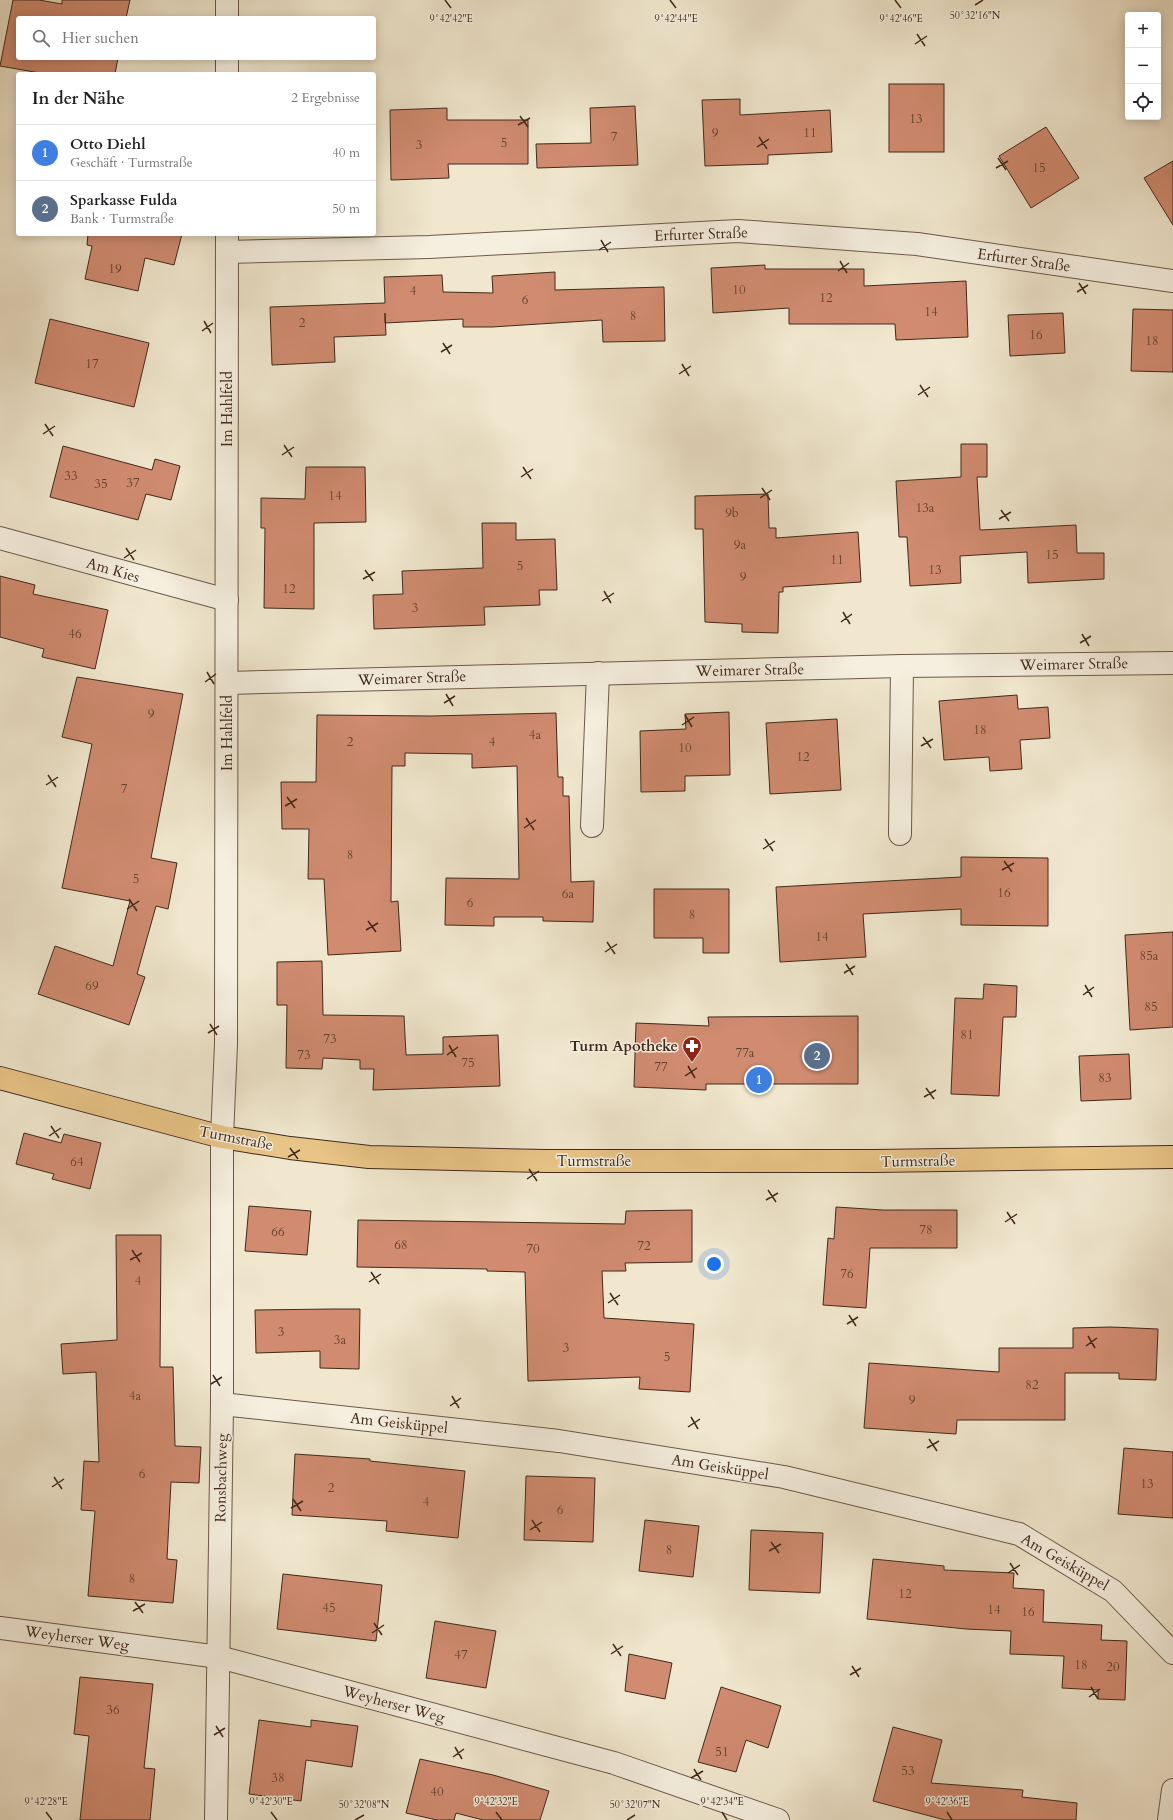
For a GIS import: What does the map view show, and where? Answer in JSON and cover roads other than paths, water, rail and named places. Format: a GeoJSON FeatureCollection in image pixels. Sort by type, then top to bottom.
{"type":"FeatureCollection","features":[{"type":"Feature","properties":{"kind":"main road","name":"Turmstraße"},"geometry":{"type":"LineString","coordinates":[[0,1078],[222,1137],[290,1148],[369,1157],[546,1161],[874,1161],[1173,1157]]}},
{"type":"Feature","properties":{"kind":"street"},"geometry":{"type":"LineString","coordinates":[[227,0],[227,16]]}},
{"type":"Feature","properties":{"kind":"street"},"geometry":{"type":"LineString","coordinates":[[227,60],[227,72]]}},
{"type":"Feature","properties":{"kind":"street","name":"Erfurter Straße"},"geometry":{"type":"LineString","coordinates":[[227,243],[429,247],[738,231],[917,244],[1173,281]]}},
{"type":"Feature","properties":{"kind":"street","name":"Im Hahlfeld"},"geometry":{"type":"LineString","coordinates":[[222,1137],[226,1044],[227,243]]}},
{"type":"Feature","properties":{"kind":"street","name":"Am Kies"},"geometry":{"type":"LineString","coordinates":[[0,538],[227,600]]}},
{"type":"Feature","properties":{"kind":"street","name":"Weimarer Straße"},"geometry":{"type":"LineString","coordinates":[[227,683],[902,666],[1173,663]]}},
{"type":"Feature","properties":{"kind":"street"},"geometry":{"type":"LineString","coordinates":[[900,834],[902,666]]}},
{"type":"Feature","properties":{"kind":"street"},"geometry":{"type":"LineString","coordinates":[[592,826],[598,673]]}},
{"type":"Feature","properties":{"kind":"street","name":"Ronsbachweg"},"geometry":{"type":"LineString","coordinates":[[216,1820],[222,1404],[222,1137]]}},
{"type":"Feature","properties":{"kind":"street","name":"Am Geisküppel"},"geometry":{"type":"LineString","coordinates":[[222,1404],[558,1440],[776,1476],[1019,1534],[1113,1591],[1173,1653]]}},
{"type":"Feature","properties":{"kind":"street","name":"Weyherser Weg"},"geometry":{"type":"LineString","coordinates":[[0,1628],[219,1657],[614,1763],[778,1820]]}},
{"type":"Feature","properties":{"kind":"street"},"geometry":{"type":"LineString","coordinates":[[1169,1820],[1173,1790]]}},
{"type":"Feature","properties":{"kind":"place","name":"Sparkasse Fulda"},"geometry":{"type":"Point","coordinates":[817,1056]}},
{"type":"Feature","properties":{"kind":"place","name":"Turm Apotheke"},"geometry":{"type":"Point","coordinates":[692,1063]}},
{"type":"Feature","properties":{"kind":"place","name":"Otto Diehl"},"geometry":{"type":"Point","coordinates":[759,1080]}}]}
